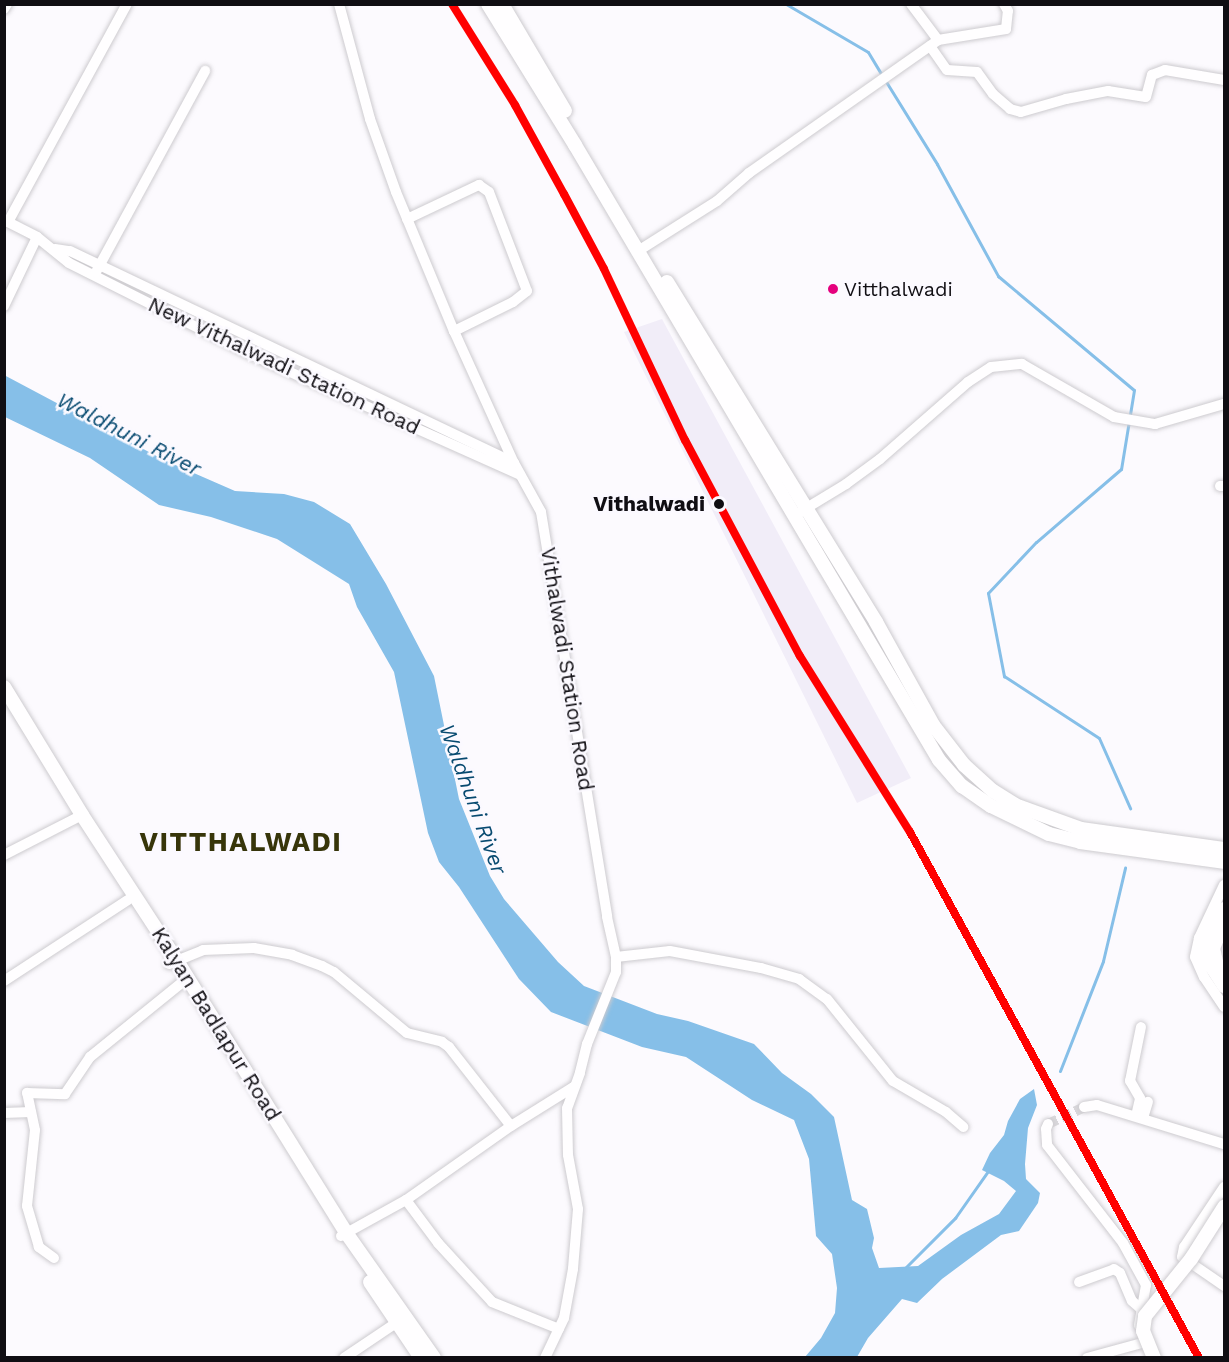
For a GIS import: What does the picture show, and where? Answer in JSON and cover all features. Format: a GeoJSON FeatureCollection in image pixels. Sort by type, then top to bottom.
{"type":"FeatureCollection","features":[{"type":"Feature","properties":{"kind":"main road"},"geometry":{"type":"LineString","coordinates":[[497,7],[962,786],[1018,821],[1049,834],[1080,842],[1224,849]]}},
{"type":"Feature","properties":{"kind":"main road","name":"Kalyan Badlapur Road"},"geometry":{"type":"LineString","coordinates":[[4,687],[128,900],[173,962],[180,984],[400,1320],[421,1358]]}},
{"type":"Feature","properties":{"kind":"main road","name":"Kalyan Badlapur Road"},"geometry":{"type":"LineString","coordinates":[[4,704],[173,962],[344,1235]]}},
{"type":"Feature","properties":{"kind":"main road"},"geometry":{"type":"LineString","coordinates":[[1146,845],[1224,862]]}},
{"type":"Feature","properties":{"kind":"main road"},"geometry":{"type":"LineString","coordinates":[[1224,909],[1204,951],[1224,986]]}},
{"type":"Feature","properties":{"kind":"main road"},"geometry":{"type":"LineString","coordinates":[[1154,1358],[1143,1331],[1145,1316],[1191,1259],[1224,1207]]}},
{"type":"Feature","properties":{"kind":"main road","name":"Kalyan Badlapur Road"},"geometry":{"type":"LineString","coordinates":[[400,1320],[434,1358]]}},
{"type":"Feature","properties":{"kind":"street"},"geometry":{"type":"LineString","coordinates":[[4,9],[7,4]]}},
{"type":"Feature","properties":{"kind":"street"},"geometry":{"type":"LineString","coordinates":[[6,221],[127,4]]}},
{"type":"Feature","properties":{"kind":"street","name":"Vithalwadi Station Road"},"geometry":{"type":"LineString","coordinates":[[339,4],[370,119],[407,219],[454,331],[514,463],[541,512],[605,906],[616,957],[616,972],[587,1044],[567,1108],[568,1155],[579,1209],[573,1269],[564,1318],[545,1358]]}},
{"type":"Feature","properties":{"kind":"street"},"geometry":{"type":"LineString","coordinates":[[912,4],[947,70],[977,72],[993,94],[1010,109],[1021,112],[1066,99],[1108,91],[1146,97],[1152,75],[1165,70],[1224,80]]}},
{"type":"Feature","properties":{"kind":"street"},"geometry":{"type":"LineString","coordinates":[[642,248],[717,201],[749,173],[934,43],[1006,29],[1008,11],[1005,4]]}},
{"type":"Feature","properties":{"kind":"street"},"geometry":{"type":"LineString","coordinates":[[97,271],[205,72]]}},
{"type":"Feature","properties":{"kind":"street"},"geometry":{"type":"LineString","coordinates":[[407,219],[479,185],[489,192],[527,291],[513,302],[454,331]]}},
{"type":"Feature","properties":{"kind":"street","name":"New Vithalwadi Station Road"},"geometry":{"type":"LineString","coordinates":[[6,221],[37,237],[55,249],[69,263],[97,271],[201,314],[514,463]]}},
{"type":"Feature","properties":{"kind":"street"},"geometry":{"type":"LineString","coordinates":[[4,306],[37,237]]}},
{"type":"Feature","properties":{"kind":"street","name":"New Vithalwadi Station Road"},"geometry":{"type":"LineString","coordinates":[[97,271],[196,327],[252,355],[520,474]]}},
{"type":"Feature","properties":{"kind":"street"},"geometry":{"type":"LineString","coordinates":[[196,327],[201,314]]}},
{"type":"Feature","properties":{"kind":"street"},"geometry":{"type":"LineString","coordinates":[[800,512],[880,459],[968,382],[990,367],[1022,364],[1114,417],[1155,424],[1224,404]]}},
{"type":"Feature","properties":{"kind":"street"},"geometry":{"type":"LineString","coordinates":[[4,855],[78,817]]}},
{"type":"Feature","properties":{"kind":"street"},"geometry":{"type":"LineString","coordinates":[[1224,885],[1199,938],[1195,957],[1204,977],[1224,1007]]}},
{"type":"Feature","properties":{"kind":"street"},"geometry":{"type":"LineString","coordinates":[[4,981],[128,900]]}},
{"type":"Feature","properties":{"kind":"street"},"geometry":{"type":"LineString","coordinates":[[1224,928],[1215,948],[1224,971]]}},
{"type":"Feature","properties":{"kind":"street"},"geometry":{"type":"LineString","coordinates":[[173,962],[203,950],[254,948],[292,955],[322,966],[334,972],[407,1033],[442,1042],[449,1047],[511,1126]]}},
{"type":"Feature","properties":{"kind":"street"},"geometry":{"type":"LineString","coordinates":[[616,957],[670,951],[761,968],[799,979],[827,999],[892,1081],[946,1112],[963,1127]]}},
{"type":"Feature","properties":{"kind":"street"},"geometry":{"type":"LineString","coordinates":[[54,1258],[39,1247],[27,1206],[35,1130],[27,1093],[65,1094],[90,1057],[180,984]]}},
{"type":"Feature","properties":{"kind":"street"},"geometry":{"type":"LineString","coordinates":[[1139,1117],[1140,1098],[1130,1081],[1141,1027]]}},
{"type":"Feature","properties":{"kind":"street"},"geometry":{"type":"LineString","coordinates":[[344,1235],[406,1200],[511,1126],[575,1086]]}},
{"type":"Feature","properties":{"kind":"street"},"geometry":{"type":"LineString","coordinates":[[1139,1117],[1148,1102]]}},
{"type":"Feature","properties":{"kind":"street"},"geometry":{"type":"LineString","coordinates":[[1084,1107],[1097,1105],[1224,1144]]}},
{"type":"Feature","properties":{"kind":"street"},"geometry":{"type":"LineString","coordinates":[[4,1113],[31,1112]]}},
{"type":"Feature","properties":{"kind":"street"},"geometry":{"type":"LineString","coordinates":[[1048,1124],[1047,1145],[1123,1243],[1146,1285],[1140,1308],[1142,1343],[1147,1358]]}},
{"type":"Feature","properties":{"kind":"street"},"geometry":{"type":"LineString","coordinates":[[1224,1187],[1184,1247],[1182,1257],[1224,1286]]}},
{"type":"Feature","properties":{"kind":"street"},"geometry":{"type":"LineString","coordinates":[[406,1200],[438,1243],[492,1302],[559,1329]]}},
{"type":"Feature","properties":{"kind":"street"},"geometry":{"type":"LineString","coordinates":[[1079,1282],[1114,1269],[1120,1273],[1132,1301],[1140,1308]]}},
{"type":"Feature","properties":{"kind":"street"},"geometry":{"type":"LineString","coordinates":[[344,1358],[400,1320]]}},
{"type":"Feature","properties":{"kind":"street"},"geometry":{"type":"LineString","coordinates":[[1087,1358],[1142,1343]]}},
{"type":"Feature","properties":{"kind":"shaded area"},"geometry":{"type":"Polygon","coordinates":[[[662,319],[911,778],[857,803],[624,332],[662,319]]]}},
{"type":"Feature","properties":{"kind":"water"},"geometry":{"type":"Polygon","coordinates":[[[4,375],[164,460],[235,491],[284,494],[314,502],[350,524],[386,584],[434,676],[459,799],[490,876],[504,899],[558,962],[584,986],[657,1014],[688,1021],[754,1044],[782,1073],[811,1094],[834,1117],[852,1200],[867,1209],[874,1238],[872,1248],[879,1268],[918,1266],[961,1235],[999,1214],[1016,1191],[1004,1181],[982,1170],[990,1153],[1004,1135],[1008,1121],[1020,1099],[1034,1089],[1037,1105],[1028,1128],[1025,1164],[1026,1179],[1040,1193],[1038,1203],[1019,1231],[1001,1235],[942,1279],[917,1303],[902,1299],[868,1338],[857,1357],[805,1357],[821,1338],[835,1313],[837,1288],[832,1254],[816,1236],[809,1159],[794,1120],[752,1100],[686,1057],[642,1047],[551,1012],[519,979],[459,887],[439,862],[428,833],[394,672],[357,607],[349,584],[277,539],[211,517],[159,505],[90,458],[5,417],[4,375]]]}},
{"type":"Feature","properties":{"kind":"waterway"},"geometry":{"type":"LineString","coordinates":[[786,4],[868,52],[882,75]]}},
{"type":"Feature","properties":{"kind":"waterway"},"geometry":{"type":"LineString","coordinates":[[885,80],[937,164],[998,276],[1134,390],[1121,469],[1036,542],[988,593],[1004,676],[1099,738],[1130,808]]}},
{"type":"Feature","properties":{"kind":"waterway"},"geometry":{"type":"LineString","coordinates":[[1060,1071],[1103,961],[1125,868]]}},
{"type":"Feature","properties":{"kind":"waterway"},"geometry":{"type":"LineString","coordinates":[[903,1270],[955,1218],[988,1171]]}},
{"type":"Feature","properties":{"kind":"tunnel"},"geometry":{"type":"LineString","coordinates":[[1048,1124],[1084,1107]]}},
{"type":"Feature","properties":{"kind":"transit line"},"geometry":{"type":"LineString","coordinates":[[452,4],[515,105],[564,194],[604,269],[685,440],[800,656],[910,832],[1199,1358]]}},
{"type":"Feature","properties":{"kind":"place","name":"Vitthalwadi"},"geometry":{"type":"Point","coordinates":[833,289]}},
{"type":"Feature","properties":{"kind":"place","name":"Vithalwadi"},"geometry":{"type":"Point","coordinates":[719,504]}},
{"type":"Feature","properties":{"kind":"district","name":"VITTHALWADI"},"geometry":{"type":"Point","coordinates":[241,843]}},
{"type":"Feature","properties":{"kind":"water label","name":"Waldhuni River"},"geometry":{"type":"Point","coordinates":[129,434]}},
{"type":"Feature","properties":{"kind":"water label","name":"Waldhuni River"},"geometry":{"type":"Point","coordinates":[473,799]}}]}
